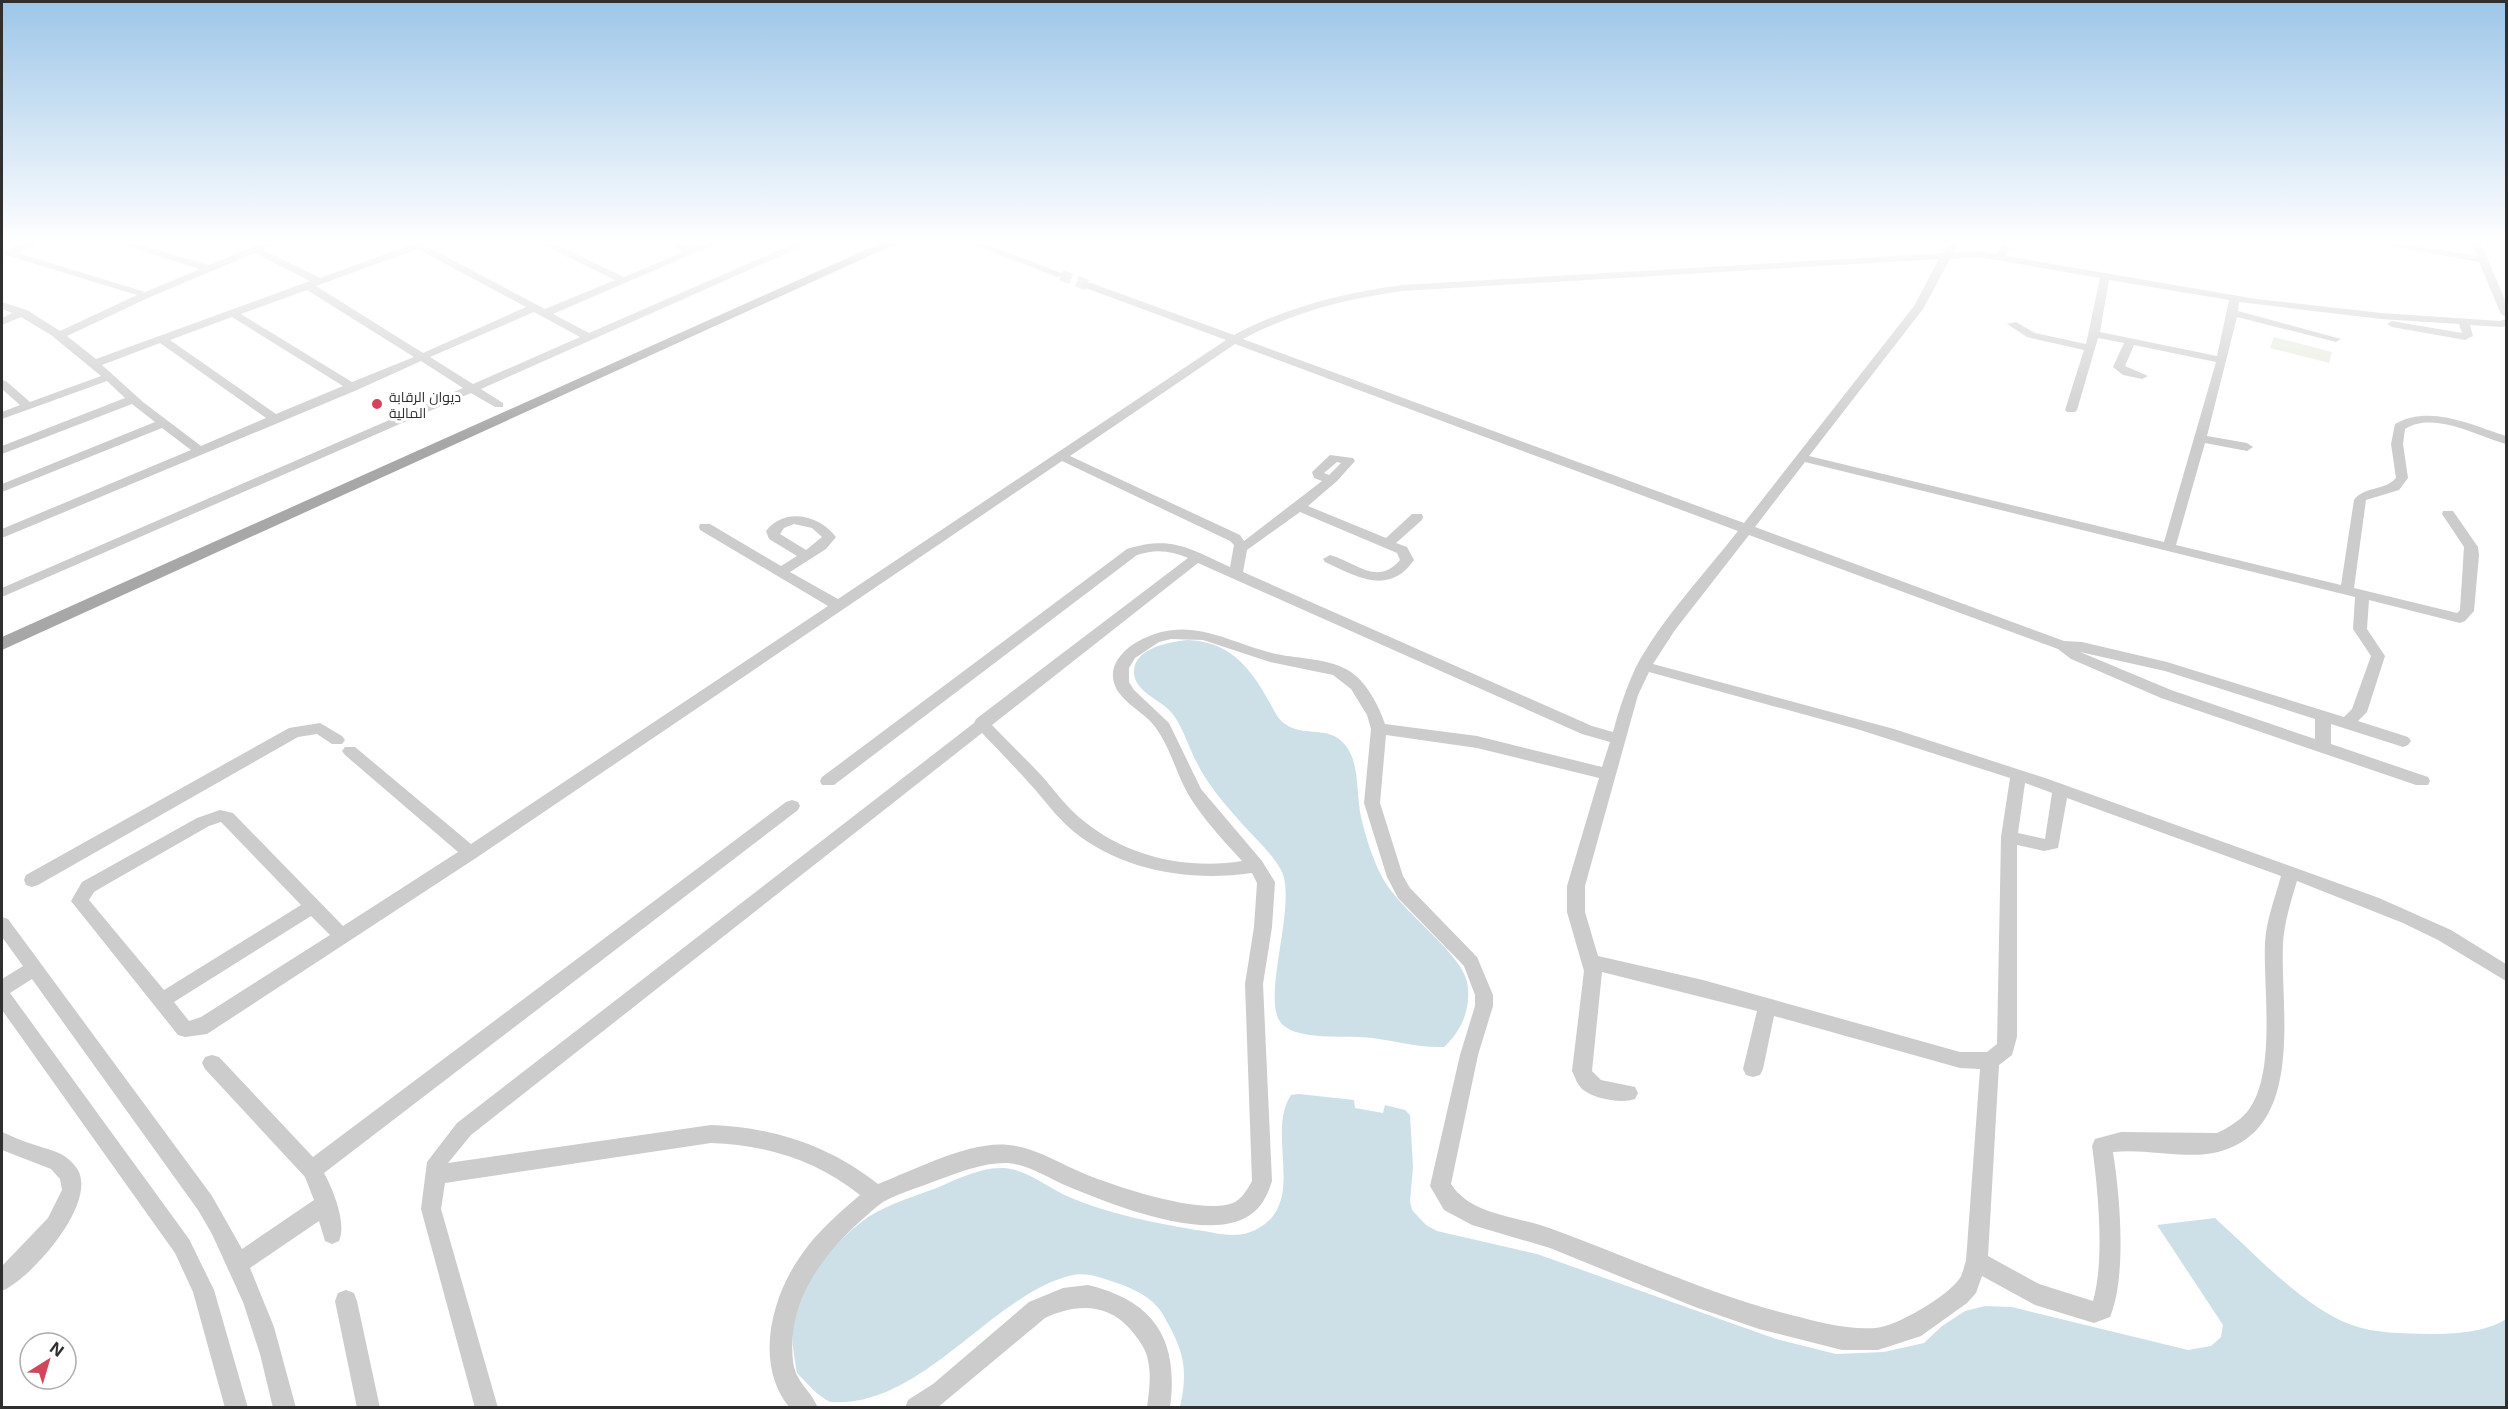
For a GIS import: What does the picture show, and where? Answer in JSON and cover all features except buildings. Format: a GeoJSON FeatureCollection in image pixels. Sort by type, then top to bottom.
{"type":"FeatureCollection","features":[{"type":"Feature","properties":{"kind":"main road"},"geometry":{"type":"LineString","coordinates":[[2,630],[718,308]]}},
{"type":"Feature","properties":{"kind":"main road"},"geometry":{"type":"LineString","coordinates":[[2,644],[748,308]]}},
{"type":"Feature","properties":{"kind":"street"},"geometry":{"type":"LineString","coordinates":[[10,308],[23,312],[60,335],[133,399],[200,451]]}},
{"type":"Feature","properties":{"kind":"street"},"geometry":{"type":"LineString","coordinates":[[60,335],[119,308]]}},
{"type":"Feature","properties":{"kind":"street"},"geometry":{"type":"LineString","coordinates":[[94,364],[248,308]]}},
{"type":"Feature","properties":{"kind":"street"},"geometry":{"type":"LineString","coordinates":[[349,308],[499,405]]}},
{"type":"Feature","properties":{"kind":"street"},"geometry":{"type":"LineString","coordinates":[[532,308],[589,337]]}},
{"type":"Feature","properties":{"kind":"street"},"geometry":{"type":"LineString","coordinates":[[2,534],[422,357],[547,308]]}},
{"type":"Feature","properties":{"kind":"street"},"geometry":{"type":"LineString","coordinates":[[2,593],[655,308]]}},
{"type":"Feature","properties":{"kind":"street"},"geometry":{"type":"LineString","coordinates":[[1149,308],[1746,531],[2063,646],[2076,656],[2154,689],[2422,781]]}},
{"type":"Feature","properties":{"kind":"street"},"geometry":{"type":"LineString","coordinates":[[342,936],[231,820],[220,816],[203,822],[88,887],[80,901],[185,1029],[200,1028],[342,936],[470,853],[1235,339],[1302,308]]}},
{"type":"Feature","properties":{"kind":"street"},"geometry":{"type":"LineString","coordinates":[[1628,1093],[1597,1088],[1583,1076],[1582,1064],[1592,981],[1592,962],[1579,925],[1575,898],[1606,774],[1631,695],[1644,666],[1670,627],[1918,308]]}},
{"type":"Feature","properties":{"kind":"street"},"geometry":{"type":"LineString","coordinates":[[2071,410],[2094,334],[2099,308]]}},
{"type":"Feature","properties":{"kind":"street"},"geometry":{"type":"LineString","coordinates":[[2169,548],[2222,360],[2233,308]]}},
{"type":"Feature","properties":{"kind":"street"},"geometry":{"type":"LineString","coordinates":[[2306,308],[2465,337],[2468,336],[2463,320]]}},
{"type":"Feature","properties":{"kind":"street"},"geometry":{"type":"LineString","coordinates":[[2,322],[23,312]]}},
{"type":"Feature","properties":{"kind":"street"},"geometry":{"type":"LineString","coordinates":[[2337,312],[2502,324],[2506,322]]}},
{"type":"Feature","properties":{"kind":"street"},"geometry":{"type":"LineString","coordinates":[[233,313],[353,387]]}},
{"type":"Feature","properties":{"kind":"street"},"geometry":{"type":"LineString","coordinates":[[2233,313],[2336,339]]}},
{"type":"Feature","properties":{"kind":"street"},"geometry":{"type":"LineString","coordinates":[[2012,324],[2031,335],[2090,348]]}},
{"type":"Feature","properties":{"kind":"street"},"geometry":{"type":"LineString","coordinates":[[2094,334],[2222,360]]}},
{"type":"Feature","properties":{"kind":"street"},"geometry":{"type":"LineString","coordinates":[[161,339],[276,420]]}},
{"type":"Feature","properties":{"kind":"street"},"geometry":{"type":"LineString","coordinates":[[2130,342],[2119,367],[2124,372],[2142,376]]}},
{"type":"Feature","properties":{"kind":"street"},"geometry":{"type":"LineString","coordinates":[[2,416],[109,377]]}},
{"type":"Feature","properties":{"kind":"street"},"geometry":{"type":"LineString","coordinates":[[2,383],[28,406]]}},
{"type":"Feature","properties":{"kind":"street"},"geometry":{"type":"LineString","coordinates":[[2,450],[133,399]]}},
{"type":"Feature","properties":{"kind":"street"},"geometry":{"type":"LineString","coordinates":[[2347,592],[2360,500],[2363,496],[2395,487],[2402,478],[2397,444],[2399,427],[2409,420],[2424,419],[2506,440]]}},
{"type":"Feature","properties":{"kind":"street"},"geometry":{"type":"LineString","coordinates":[[2,488],[164,423]]}},
{"type":"Feature","properties":{"kind":"street"},"geometry":{"type":"LineString","coordinates":[[2480,432],[2506,448]]}},
{"type":"Feature","properties":{"kind":"street"},"geometry":{"type":"LineString","coordinates":[[2200,438],[2239,449]]}},
{"type":"Feature","properties":{"kind":"street"},"geometry":{"type":"LineString","coordinates":[[1061,456],[1235,538],[1239,550],[1236,573]]}},
{"type":"Feature","properties":{"kind":"street"},"geometry":{"type":"LineString","coordinates":[[1802,458],[2457,618],[2464,615],[2467,610],[2472,555],[2471,547],[2448,514]]}},
{"type":"Feature","properties":{"kind":"street"},"geometry":{"type":"LineString","coordinates":[[487,1407],[431,1209],[437,1162],[464,1129],[981,723],[1204,559],[1239,550],[1258,539],[1329,480]]}},
{"type":"Feature","properties":{"kind":"street"},"geometry":{"type":"LineString","coordinates":[[1297,506],[1402,550],[1407,557],[1404,565],[1389,577],[1372,578],[1330,559]]}},
{"type":"Feature","properties":{"kind":"street"},"geometry":{"type":"LineString","coordinates":[[1387,544],[1417,516]]}},
{"type":"Feature","properties":{"kind":"street"},"geometry":{"type":"LineString","coordinates":[[705,527],[839,606]]}},
{"type":"Feature","properties":{"kind":"street"},"geometry":{"type":"LineString","coordinates":[[828,781],[1132,552],[1144,547],[1164,545],[1204,559],[1587,730],[1617,739]]}},
{"type":"Feature","properties":{"kind":"street"},"geometry":{"type":"LineString","coordinates":[[780,572],[806,556]]}},
{"type":"Feature","properties":{"kind":"street"},"geometry":{"type":"LineString","coordinates":[[2347,723],[2359,712],[2378,656],[2360,629],[2362,596]]}},
{"type":"Feature","properties":{"kind":"street"},"geometry":{"type":"LineString","coordinates":[[807,1407],[787,1386],[783,1371],[781,1338],[786,1305],[792,1289],[817,1249],[845,1220],[876,1195],[982,1157],[1006,1154],[1048,1166],[1075,1180],[1139,1203],[1206,1214],[1233,1213],[1241,1209],[1254,1196],[1262,1181],[1254,984],[1263,927],[1266,882],[1256,866],[1197,795],[1158,720],[1123,686],[1120,672],[1128,657],[1145,644],[1170,635],[1198,633],[1215,636],[1268,656],[1346,675],[1354,682],[1378,729],[1372,803],[1395,877],[1404,893],[1471,962],[1484,995],[1484,1006],[1469,1054],[1440,1186],[1451,1203],[1472,1215],[1550,1238],[1695,1296],[1759,1318],[1842,1339],[1878,1339],[1913,1328],[1959,1295],[1968,1285],[1977,1261],[1990,1061],[2004,1048],[2008,1037],[2009,837],[2018,777]]}},
{"type":"Feature","properties":{"kind":"street"},"geometry":{"type":"LineString","coordinates":[[2063,646],[2082,646],[2159,664],[2403,741]]}},
{"type":"Feature","properties":{"kind":"street"},"geometry":{"type":"LineString","coordinates":[[2154,689],[2159,664]]}},
{"type":"Feature","properties":{"kind":"street"},"geometry":{"type":"LineString","coordinates":[[1644,666],[1927,744],[2060,791],[2290,873],[2444,934],[2475,951],[2506,973]]}},
{"type":"Feature","properties":{"kind":"street"},"geometry":{"type":"LineString","coordinates":[[2323,716],[2323,746]]}},
{"type":"Feature","properties":{"kind":"street"},"geometry":{"type":"LineString","coordinates":[[981,723],[1060,809],[1080,827],[1110,846],[1137,858],[1182,868],[1238,870],[1256,866]]}},
{"type":"Feature","properties":{"kind":"street"},"geometry":{"type":"LineString","coordinates":[[32,880],[294,732],[320,728],[337,740]]}},
{"type":"Feature","properties":{"kind":"street"},"geometry":{"type":"LineString","coordinates":[[1378,729],[1477,742],[1606,774]]}},
{"type":"Feature","properties":{"kind":"street"},"geometry":{"type":"LineString","coordinates":[[350,751],[470,853]]}},
{"type":"Feature","properties":{"kind":"street"},"geometry":{"type":"LineString","coordinates":[[2009,837],[2044,845],[2052,844],[2060,791]]}},
{"type":"Feature","properties":{"kind":"street"},"geometry":{"type":"LineString","coordinates":[[312,1170],[792,806]]}},
{"type":"Feature","properties":{"kind":"street"},"geometry":{"type":"LineString","coordinates":[[1977,1261],[2035,1294],[2094,1312],[2102,1309],[2109,1287],[2106,1167],[2102,1146],[2107,1141],[2118,1140],[2163,1144],[2215,1143],[2244,1129],[2255,1116],[2266,1096],[2274,1053],[2274,939],[2290,873]]}},
{"type":"Feature","properties":{"kind":"street"},"geometry":{"type":"LineString","coordinates":[[161,1001],[313,906]]}},
{"type":"Feature","properties":{"kind":"street"},"geometry":{"type":"LineString","coordinates":[[2,924],[205,1203],[239,1263],[273,1355],[285,1407]]}},
{"type":"Feature","properties":{"kind":"street"},"geometry":{"type":"LineString","coordinates":[[1592,962],[1767,1006],[1960,1060],[1990,1061]]}},
{"type":"Feature","properties":{"kind":"street"},"geometry":{"type":"LineString","coordinates":[[2,988],[35,968]]}},
{"type":"Feature","properties":{"kind":"street"},"geometry":{"type":"LineString","coordinates":[[2,996],[186,1253],[203,1290],[237,1407]]}},
{"type":"Feature","properties":{"kind":"street"},"geometry":{"type":"LineString","coordinates":[[1753,1069],[1767,1006]]}},
{"type":"Feature","properties":{"kind":"street"},"geometry":{"type":"LineString","coordinates":[[212,1063],[312,1170],[327,1203],[332,1234]]}},
{"type":"Feature","properties":{"kind":"street"},"geometry":{"type":"LineString","coordinates":[[435,1174],[711,1134],[731,1134],[770,1141],[817,1156],[841,1167],[876,1195]]}},
{"type":"Feature","properties":{"kind":"street"},"geometry":{"type":"LineString","coordinates":[[2,1141],[58,1162],[64,1167],[71,1183],[68,1203],[53,1228],[28,1257],[2,1280]]}},
{"type":"Feature","properties":{"kind":"street"},"geometry":{"type":"LineString","coordinates":[[239,1263],[327,1203]]}},
{"type":"Feature","properties":{"kind":"street"},"geometry":{"type":"LineString","coordinates":[[916,1407],[941,1392],[1037,1310],[1050,1302],[1073,1296],[1115,1302],[1145,1326],[1155,1343],[1162,1366],[1162,1393],[1158,1407]]}},
{"type":"Feature","properties":{"kind":"street"},"geometry":{"type":"LineString","coordinates":[[346,1301],[369,1407]]}},
{"type":"Feature","properties":{"kind":"shaded area"},"geometry":{"type":"Polygon","coordinates":[[[2274,337],[2332,352],[2329,363],[2270,348],[2274,337]]]}},
{"type":"Feature","properties":{"kind":"shaded area"},"geometry":{"type":"Polygon","coordinates":[[[1187,640],[1214,645],[1235,657],[1253,675],[1277,716],[1285,724],[1300,730],[1332,735],[1346,746],[1356,771],[1359,808],[1365,832],[1382,877],[1390,890],[1454,958],[1467,982],[1467,1009],[1461,1026],[1444,1047],[1372,1038],[1301,1033],[1283,1025],[1276,1014],[1276,975],[1285,905],[1285,885],[1281,870],[1210,785],[1175,717],[1142,690],[1135,679],[1136,664],[1146,652],[1171,642],[1187,640]]]}},
{"type":"Feature","properties":{"kind":"shaded area"},"geometry":{"type":"Polygon","coordinates":[[[1291,1095],[1354,1100],[1355,1108],[1383,1113],[1385,1105],[1405,1110],[1410,1115],[1413,1167],[1410,1201],[1412,1210],[1426,1225],[1437,1231],[1537,1254],[1776,1339],[1836,1354],[1884,1352],[1924,1343],[1942,1326],[1965,1311],[1985,1306],[2012,1307],[2188,1350],[2211,1346],[2221,1337],[2223,1325],[2157,1225],[2215,1218],[2296,1292],[2332,1316],[2349,1324],[2379,1331],[2440,1334],[2490,1327],[2506,1319],[2506,1407],[1180,1407],[1184,1380],[1182,1358],[1175,1337],[1158,1307],[1148,1298],[1130,1288],[1099,1277],[1081,1274],[1040,1287],[1011,1305],[925,1370],[895,1388],[864,1399],[831,1402],[817,1393],[797,1373],[792,1332],[797,1305],[810,1279],[829,1253],[868,1217],[896,1203],[968,1175],[1003,1168],[1020,1172],[1069,1197],[1116,1213],[1223,1234],[1248,1233],[1262,1226],[1275,1214],[1281,1199],[1284,1110],[1291,1095]]]}},
{"type":"Feature","properties":{"kind":"place","name":"ديوان الرقابة المالية"},"geometry":{"type":"Point","coordinates":[377,404]}}]}
